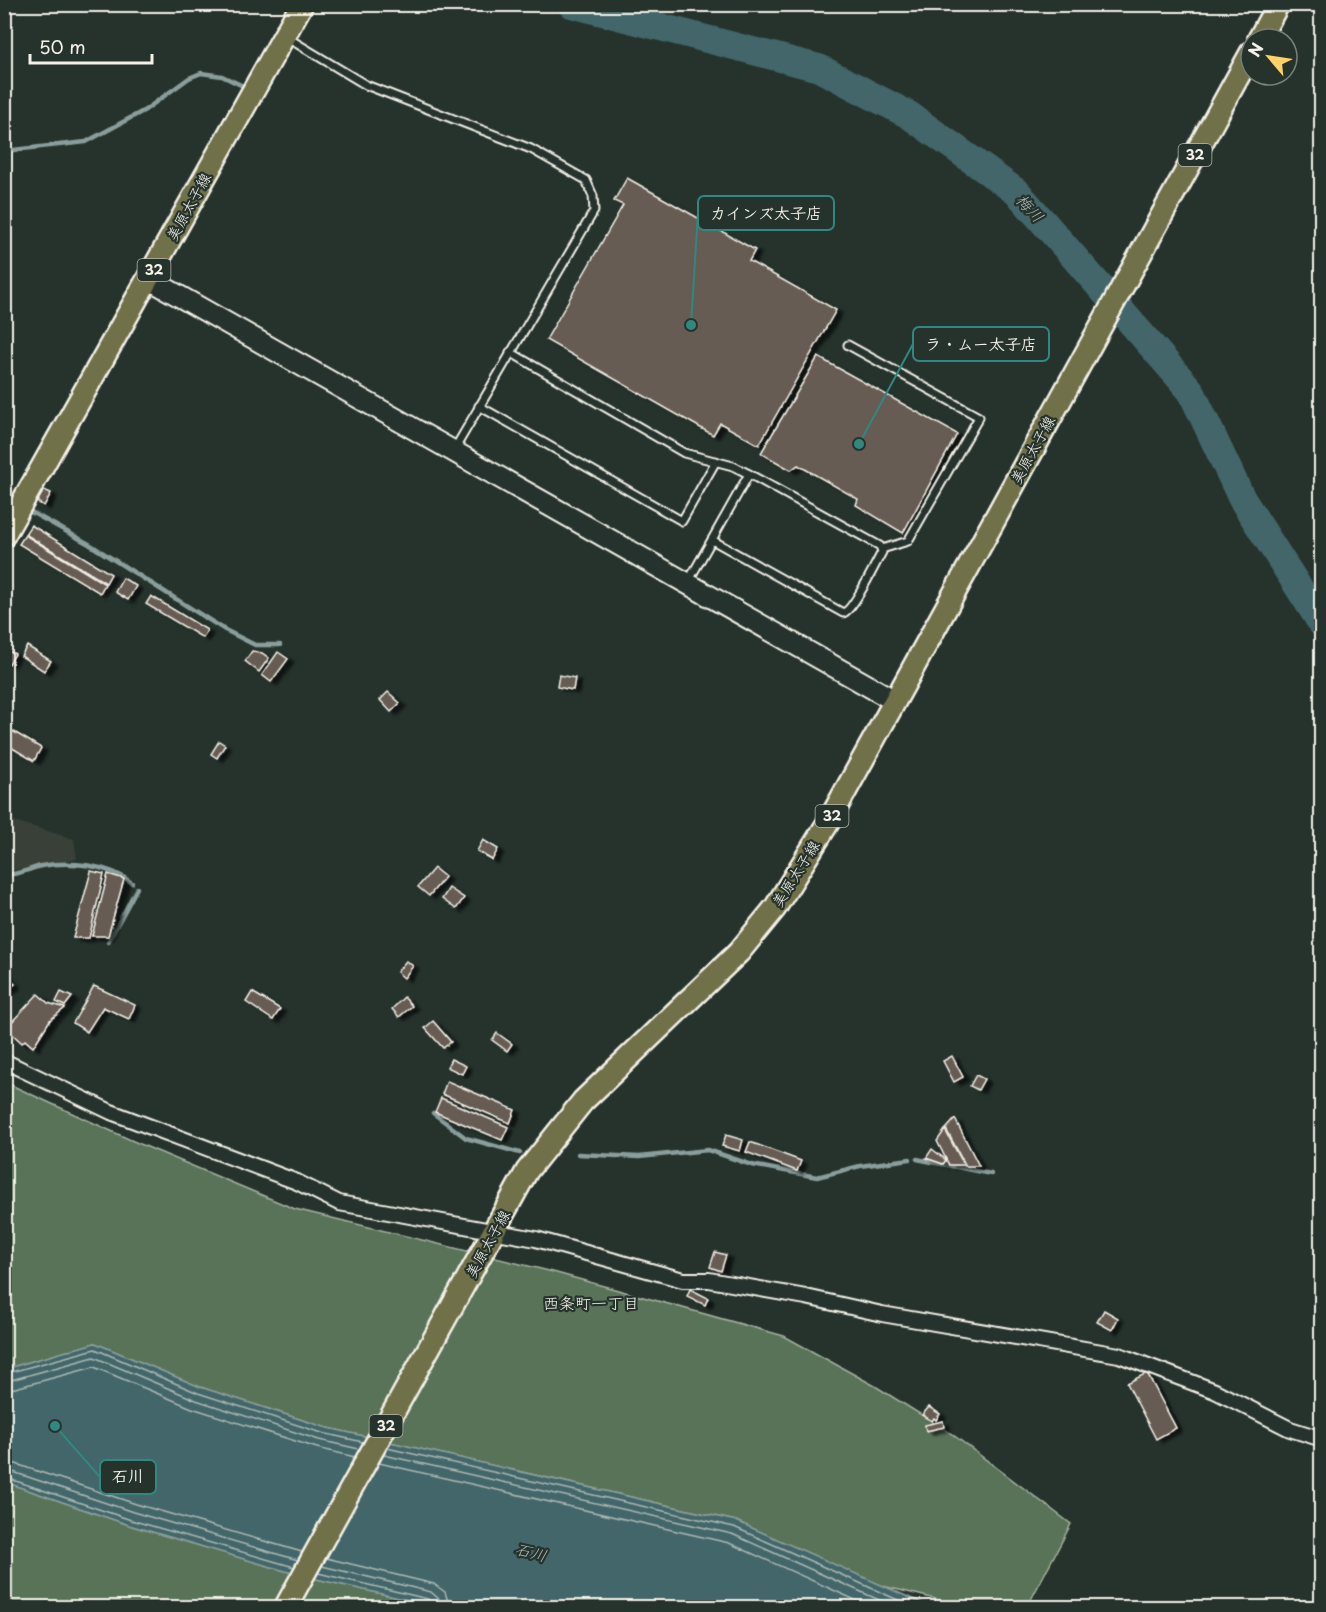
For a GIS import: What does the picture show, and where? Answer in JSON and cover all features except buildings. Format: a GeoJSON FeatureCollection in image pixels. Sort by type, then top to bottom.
{"type":"FeatureCollection","features":[{"type":"Feature","properties":{"kind":"main road","name":"美原太子線"},"geometry":{"type":"LineString","coordinates":[[4,535],[302,4]]}},
{"type":"Feature","properties":{"kind":"main road"},"geometry":{"type":"LineString","coordinates":[[1266,27],[1278,4]]}},
{"type":"Feature","properties":{"kind":"main road","name":"美原太子線"},"geometry":{"type":"LineString","coordinates":[[285,1608],[527,1171],[583,1101],[739,952],[775,908],[829,821],[1239,75]]}},
{"type":"Feature","properties":{"kind":"street"},"geometry":{"type":"LineString","coordinates":[[149,279],[895,701]]}},
{"type":"Feature","properties":{"kind":"street"},"geometry":{"type":"LineString","coordinates":[[4,1061],[111,1112],[297,1182],[339,1203],[491,1239],[536,1239],[683,1280],[709,1280],[806,1297],[882,1314],[1119,1355],[1215,1391],[1290,1429],[1322,1439]]}},
{"type":"Feature","properties":{"kind":"lane"},"geometry":{"type":"LineString","coordinates":[[284,36],[366,85],[531,148],[586,180],[593,196],[594,211],[453,452]]}},
{"type":"Feature","properties":{"kind":"lane"},"geometry":{"type":"LineString","coordinates":[[712,540],[843,613],[850,609],[882,549],[908,541],[979,417],[848,345]]}},
{"type":"Feature","properties":{"kind":"lane"},"geometry":{"type":"LineString","coordinates":[[510,352],[684,453],[716,461],[749,474],[882,549]]}},
{"type":"Feature","properties":{"kind":"lane"},"geometry":{"type":"LineString","coordinates":[[479,406],[682,520],[716,461]]}},
{"type":"Feature","properties":{"kind":"lane"},"geometry":{"type":"LineString","coordinates":[[687,585],[749,474]]}},
{"type":"Feature","properties":{"kind":"shaded area"},"geometry":{"type":"Polygon","coordinates":[[[4,818],[74,839],[77,859],[5,872],[4,818]]]}},
{"type":"Feature","properties":{"kind":"green space"},"geometry":{"type":"Polygon","coordinates":[[[5,1078],[13,1086],[133,1141],[295,1209],[553,1272],[784,1336],[875,1386],[952,1434],[1071,1524],[1027,1607],[968,1607],[875,1584],[736,1521],[324,1427],[200,1387],[95,1343],[5,1369],[5,1078]]]}},
{"type":"Feature","properties":{"kind":"green space"},"geometry":{"type":"Polygon","coordinates":[[[5,1482],[129,1525],[299,1575],[439,1607],[5,1608],[5,1482]]]}},
{"type":"Feature","properties":{"kind":"water"},"geometry":{"type":"Polygon","coordinates":[[[95,1343],[200,1387],[324,1427],[736,1521],[931,1607],[439,1607],[299,1575],[129,1525],[5,1482],[5,1369],[95,1343]]]}},
{"type":"Feature","properties":{"kind":"waterway","name":"梅川"},"geometry":{"type":"LineString","coordinates":[[571,4],[819,68],[909,115],[1018,193],[1191,391],[1242,499],[1322,624]]}},
{"type":"Feature","properties":{"kind":"waterway"},"geometry":{"type":"LineString","coordinates":[[4,151],[86,142],[145,110],[189,78],[201,73],[222,76],[243,86]]}},
{"type":"Feature","properties":{"kind":"waterway"},"geometry":{"type":"LineString","coordinates":[[4,498],[11,501]]}},
{"type":"Feature","properties":{"kind":"waterway"},"geometry":{"type":"LineString","coordinates":[[31,512],[89,544],[225,630],[255,645],[280,645]]}},
{"type":"Feature","properties":{"kind":"waterway"},"geometry":{"type":"LineString","coordinates":[[4,875],[41,866],[76,864],[112,872],[132,883]]}},
{"type":"Feature","properties":{"kind":"waterway"},"geometry":{"type":"LineString","coordinates":[[108,942],[137,888]]}},
{"type":"Feature","properties":{"kind":"waterway"},"geometry":{"type":"LineString","coordinates":[[433,1113],[466,1138],[520,1153]]}},
{"type":"Feature","properties":{"kind":"waterway"},"geometry":{"type":"LineString","coordinates":[[578,1154],[639,1157],[708,1150],[752,1165],[817,1177],[860,1166],[910,1159]]}},
{"type":"Feature","properties":{"kind":"waterway"},"geometry":{"type":"LineString","coordinates":[[917,1159],[991,1174]]}},
{"type":"Feature","properties":{"kind":"place","name":"カインズ太子店"},"geometry":{"type":"Point","coordinates":[691,325]}},
{"type":"Feature","properties":{"kind":"place","name":"ラ・ムー太子店"},"geometry":{"type":"Point","coordinates":[859,444]}},
{"type":"Feature","properties":{"kind":"place","name":"石川"},"geometry":{"type":"Point","coordinates":[55,1426]}},
{"type":"Feature","properties":{"kind":"district","name":"西条町一丁目"},"geometry":{"type":"Point","coordinates":[591,1303]}}]}
